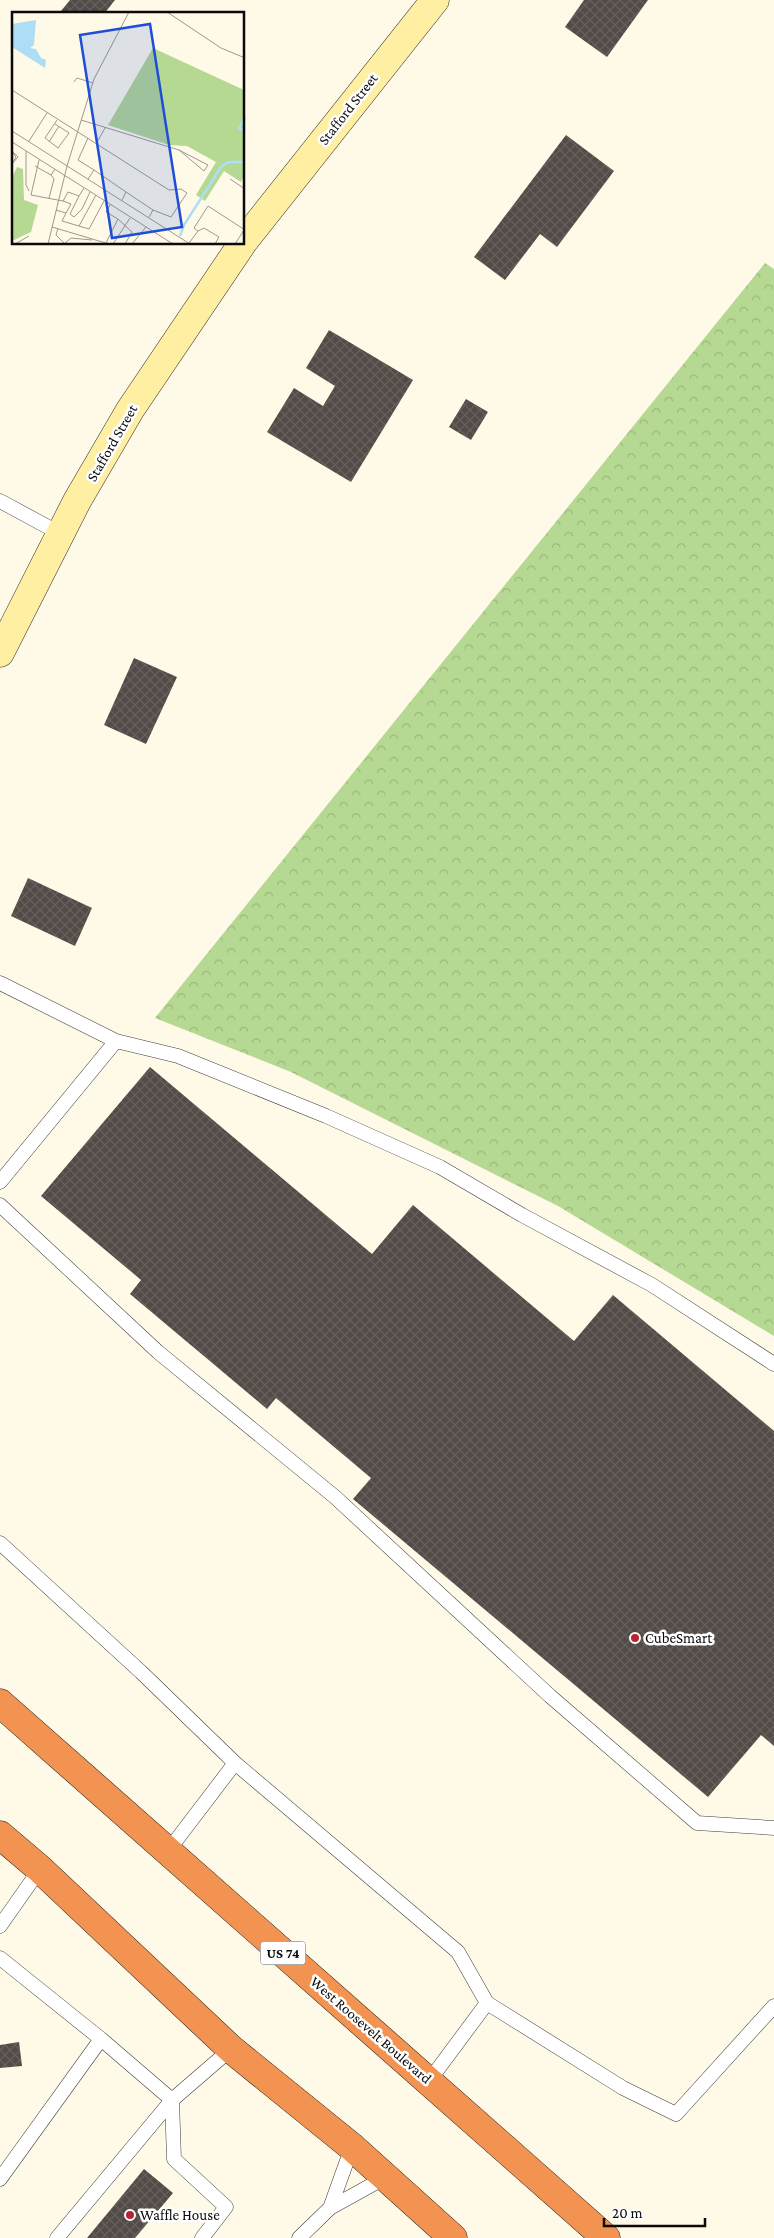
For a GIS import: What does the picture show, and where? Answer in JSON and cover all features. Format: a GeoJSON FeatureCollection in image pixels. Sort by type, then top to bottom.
{"type":"FeatureCollection","features":[{"type":"Feature","properties":{"kind":"highway","name":"West Roosevelt Boulevard"},"geometry":{"type":"LineString","coordinates":[[0,1703],[606,2238]]}},
{"type":"Feature","properties":{"kind":"highway"},"geometry":{"type":"LineString","coordinates":[[0,1835],[40,1868],[231,2049],[352,2147],[453,2238]]}},
{"type":"Feature","properties":{"kind":"street","name":"Stafford Street"},"geometry":{"type":"LineString","coordinates":[[245,240],[435,0]]}},
{"type":"Feature","properties":{"kind":"street","name":"Stafford Street"},"geometry":{"type":"LineString","coordinates":[[0,653],[61,534],[130,410],[242,245]]}},
{"type":"Feature","properties":{"kind":"lane"},"geometry":{"type":"LineString","coordinates":[[0,501],[61,534]]}},
{"type":"Feature","properties":{"kind":"lane"},"geometry":{"type":"LineString","coordinates":[[0,983],[116,1041],[178,1056],[326,1116],[440,1167],[522,1215],[652,1285],[774,1364]]}},
{"type":"Feature","properties":{"kind":"lane"},"geometry":{"type":"LineString","coordinates":[[0,1182],[116,1041]]}},
{"type":"Feature","properties":{"kind":"lane"},"geometry":{"type":"LineString","coordinates":[[0,1205],[158,1352],[336,1497],[550,1696],[697,1823],[774,1828]]}},
{"type":"Feature","properties":{"kind":"lane"},"geometry":{"type":"LineString","coordinates":[[0,1543],[141,1672],[235,1764],[458,1952],[487,2004],[623,2088],[676,2114],[774,2006]]}},
{"type":"Feature","properties":{"kind":"lane"},"geometry":{"type":"LineString","coordinates":[[168,1851],[235,1764]]}},
{"type":"Feature","properties":{"kind":"lane"},"geometry":{"type":"LineString","coordinates":[[0,1926],[40,1868]]}},
{"type":"Feature","properties":{"kind":"lane"},"geometry":{"type":"LineString","coordinates":[[0,1958],[101,2039],[172,2100],[174,2159],[226,2207],[202,2238]]}},
{"type":"Feature","properties":{"kind":"lane"},"geometry":{"type":"LineString","coordinates":[[429,2081],[487,2004]]}},
{"type":"Feature","properties":{"kind":"lane"},"geometry":{"type":"LineString","coordinates":[[0,2178],[101,2039]]}},
{"type":"Feature","properties":{"kind":"lane"},"geometry":{"type":"LineString","coordinates":[[57,2238],[172,2100],[231,2049]]}},
{"type":"Feature","properties":{"kind":"lane"},"geometry":{"type":"LineString","coordinates":[[330,2208],[352,2147]]}},
{"type":"Feature","properties":{"kind":"lane"},"geometry":{"type":"LineString","coordinates":[[299,2238],[330,2208],[386,2177]]}},
{"type":"Feature","properties":{"kind":"green space"},"geometry":{"type":"Polygon","coordinates":[[[765,263],[774,269],[774,1336],[558,1206],[291,1072],[155,1018],[765,263]]]}},
{"type":"Feature","properties":{"kind":"building"},"geometry":{"type":"Polygon","coordinates":[[[70,0],[115,0],[106,12],[61,11],[70,0]]]}},
{"type":"Feature","properties":{"kind":"building"},"geometry":{"type":"Polygon","coordinates":[[[584,0],[648,0],[607,57],[565,27],[584,0]]]}},
{"type":"Feature","properties":{"kind":"building"},"geometry":{"type":"Polygon","coordinates":[[[566,135],[614,171],[557,247],[540,234],[505,280],[474,257],[566,135]]]}},
{"type":"Feature","properties":{"kind":"building"},"geometry":{"type":"Polygon","coordinates":[[[329,330],[413,380],[351,482],[267,432],[294,388],[323,406],[335,386],[306,368],[329,330]]]}},
{"type":"Feature","properties":{"kind":"building"},"geometry":{"type":"Polygon","coordinates":[[[466,399],[488,412],[471,440],[449,427],[466,399]]]}},
{"type":"Feature","properties":{"kind":"building"},"geometry":{"type":"Polygon","coordinates":[[[134,658],[177,677],[146,744],[104,725],[134,658]]]}},
{"type":"Feature","properties":{"kind":"building"},"geometry":{"type":"Polygon","coordinates":[[[28,878],[92,908],[75,946],[11,916],[28,878]]]}},
{"type":"Feature","properties":{"kind":"building"},"geometry":{"type":"Polygon","coordinates":[[[150,1067],[372,1254],[413,1205],[574,1341],[613,1295],[774,1431],[774,1746],[761,1735],[708,1797],[353,1499],[371,1478],[276,1398],[267,1409],[130,1294],[141,1280],[41,1196],[150,1067]]]}},
{"type":"Feature","properties":{"kind":"building"},"geometry":{"type":"Polygon","coordinates":[[[19,2042],[22,2066],[0,2068],[0,2045],[19,2042]]]}},
{"type":"Feature","properties":{"kind":"building","name":"Waffle House"},"geometry":{"type":"Polygon","coordinates":[[[144,2169],[173,2193],[135,2238],[87,2238],[144,2169]]]}},
{"type":"Feature","properties":{"kind":"place","name":"CubeSmart"},"geometry":{"type":"Point","coordinates":[635,1638]}},
{"type":"Feature","properties":{"kind":"place","name":"Waffle House"},"geometry":{"type":"Point","coordinates":[130,2215]}}]}
